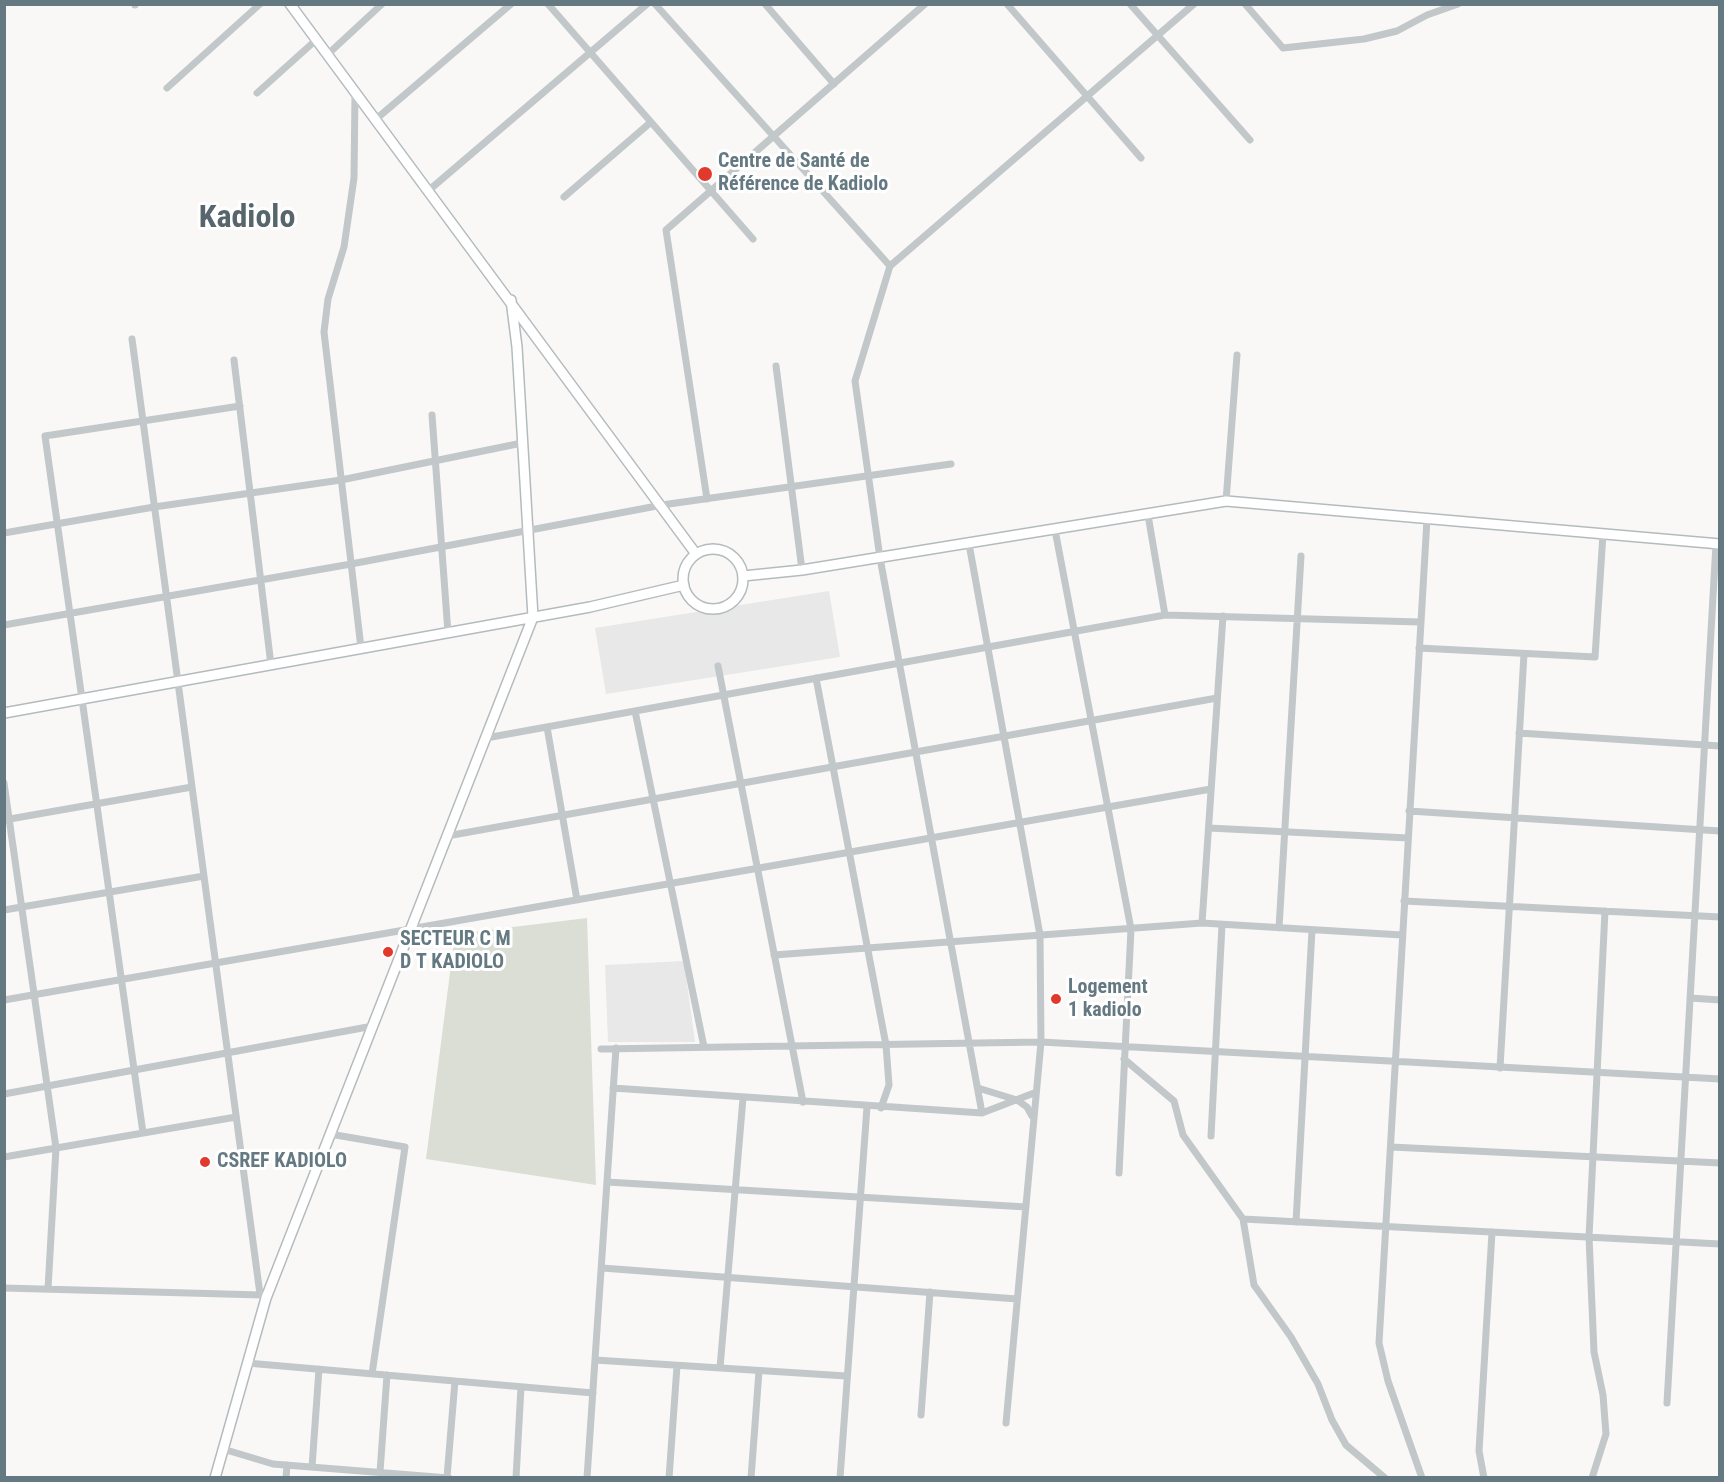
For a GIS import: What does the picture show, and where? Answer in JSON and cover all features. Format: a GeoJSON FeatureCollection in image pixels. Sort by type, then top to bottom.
{"type":"FeatureCollection","features":[{"type":"Feature","properties":{"kind":"main road"},"geometry":{"type":"LineString","coordinates":[[290,4],[511,300],[696,554]]}},
{"type":"Feature","properties":{"kind":"main road"},"geometry":{"type":"LineString","coordinates":[[214,1475],[248,1363],[263,1296],[373,1026],[533,617],[517,347],[511,300]]}},
{"type":"Feature","properties":{"kind":"main road"},"geometry":{"type":"LineString","coordinates":[[743,576],[880,558],[1226,501],[1718,544]]}},
{"type":"Feature","properties":{"kind":"main road"},"geometry":{"type":"LineString","coordinates":[[705,550],[726,552],[740,566],[743,585],[735,600],[721,608],[711,609],[694,602],[684,585],[685,568],[696,554],[705,550]]}},
{"type":"Feature","properties":{"kind":"main road"},"geometry":{"type":"LineString","coordinates":[[4,713],[533,617],[684,585]]}},
{"type":"Feature","properties":{"kind":"street"},"geometry":{"type":"LineString","coordinates":[[167,88],[260,4]]}},
{"type":"Feature","properties":{"kind":"street"},"geometry":{"type":"LineString","coordinates":[[327,56],[382,4]]}},
{"type":"Feature","properties":{"kind":"street"},"geometry":{"type":"LineString","coordinates":[[375,120],[512,4]]}},
{"type":"Feature","properties":{"kind":"street"},"geometry":{"type":"LineString","coordinates":[[549,4],[753,239]]}},
{"type":"Feature","properties":{"kind":"street"},"geometry":{"type":"LineString","coordinates":[[428,191],[647,4]]}},
{"type":"Feature","properties":{"kind":"street"},"geometry":{"type":"LineString","coordinates":[[655,4],[890,266]]}},
{"type":"Feature","properties":{"kind":"street"},"geometry":{"type":"LineString","coordinates":[[765,4],[834,84]]}},
{"type":"Feature","properties":{"kind":"street"},"geometry":{"type":"LineString","coordinates":[[707,499],[666,230],[925,4]]}},
{"type":"Feature","properties":{"kind":"street"},"geometry":{"type":"LineString","coordinates":[[1007,4],[1141,158]]}},
{"type":"Feature","properties":{"kind":"street"},"geometry":{"type":"LineString","coordinates":[[1130,4],[1250,140]]}},
{"type":"Feature","properties":{"kind":"street"},"geometry":{"type":"LineString","coordinates":[[982,1113],[880,558],[855,381],[890,266],[1194,4]]}},
{"type":"Feature","properties":{"kind":"street"},"geometry":{"type":"LineString","coordinates":[[1245,4],[1283,48],[1364,39],[1397,31],[1428,15],[1458,4]]}},
{"type":"Feature","properties":{"kind":"street"},"geometry":{"type":"LineString","coordinates":[[257,93],[316,40]]}},
{"type":"Feature","properties":{"kind":"street"},"geometry":{"type":"LineString","coordinates":[[355,94],[354,178],[344,247],[327,299],[324,332],[360,648]]}},
{"type":"Feature","properties":{"kind":"street"},"geometry":{"type":"LineString","coordinates":[[564,196],[651,122]]}},
{"type":"Feature","properties":{"kind":"street"},"geometry":{"type":"LineString","coordinates":[[4,1288],[263,1296],[236,1117],[132,339]]}},
{"type":"Feature","properties":{"kind":"street"},"geometry":{"type":"LineString","coordinates":[[1226,501],[1237,356]]}},
{"type":"Feature","properties":{"kind":"street"},"geometry":{"type":"LineString","coordinates":[[234,360],[271,665]]}},
{"type":"Feature","properties":{"kind":"street"},"geometry":{"type":"LineString","coordinates":[[776,366],[802,570]]}},
{"type":"Feature","properties":{"kind":"street"},"geometry":{"type":"LineString","coordinates":[[143,1133],[45,436],[240,406]]}},
{"type":"Feature","properties":{"kind":"street"},"geometry":{"type":"LineString","coordinates":[[432,415],[448,633]]}},
{"type":"Feature","properties":{"kind":"street"},"geometry":{"type":"LineString","coordinates":[[4,533],[154,507],[341,480],[522,442]]}},
{"type":"Feature","properties":{"kind":"street"},"geometry":{"type":"LineString","coordinates":[[4,625],[662,506],[951,464]]}},
{"type":"Feature","properties":{"kind":"street"},"geometry":{"type":"LineString","coordinates":[[1148,515],[1165,615]]}},
{"type":"Feature","properties":{"kind":"street"},"geometry":{"type":"LineString","coordinates":[[1422,1478],[1388,1381],[1379,1343],[1427,519]]}},
{"type":"Feature","properties":{"kind":"street"},"geometry":{"type":"LineString","coordinates":[[1055,530],[1131,929],[1119,1173]]}},
{"type":"Feature","properties":{"kind":"street"},"geometry":{"type":"LineString","coordinates":[[1419,648],[1595,657],[1603,534]]}},
{"type":"Feature","properties":{"kind":"street"},"geometry":{"type":"LineString","coordinates":[[969,544],[1040,935],[1041,1042],[1034,1094],[1006,1422]]}},
{"type":"Feature","properties":{"kind":"street"},"geometry":{"type":"LineString","coordinates":[[1667,1403],[1718,544]]}},
{"type":"Feature","properties":{"kind":"street"},"geometry":{"type":"LineString","coordinates":[[1279,928],[1301,556]]}},
{"type":"Feature","properties":{"kind":"street"},"geometry":{"type":"LineString","coordinates":[[486,738],[1165,615],[1420,621]]}},
{"type":"Feature","properties":{"kind":"street"},"geometry":{"type":"LineString","coordinates":[[1202,923],[1223,616]]}},
{"type":"Feature","properties":{"kind":"street"},"geometry":{"type":"LineString","coordinates":[[1500,1068],[1524,654]]}},
{"type":"Feature","properties":{"kind":"street"},"geometry":{"type":"LineString","coordinates":[[718,666],[803,1102]]}},
{"type":"Feature","properties":{"kind":"street"},"geometry":{"type":"LineString","coordinates":[[816,678],[886,1045],[889,1085],[881,1108]]}},
{"type":"Feature","properties":{"kind":"street"},"geometry":{"type":"LineString","coordinates":[[447,836],[1217,698]]}},
{"type":"Feature","properties":{"kind":"street"},"geometry":{"type":"LineString","coordinates":[[635,711],[704,1047]]}},
{"type":"Feature","properties":{"kind":"street"},"geometry":{"type":"LineString","coordinates":[[547,727],[578,900]]}},
{"type":"Feature","properties":{"kind":"street"},"geometry":{"type":"LineString","coordinates":[[1519,733],[1719,746]]}},
{"type":"Feature","properties":{"kind":"street"},"geometry":{"type":"LineString","coordinates":[[4,783],[7,820],[35,994],[56,1148],[48,1289]]}},
{"type":"Feature","properties":{"kind":"street"},"geometry":{"type":"LineString","coordinates":[[7,820],[192,787]]}},
{"type":"Feature","properties":{"kind":"street"},"geometry":{"type":"LineString","coordinates":[[4,1000],[1211,789]]}},
{"type":"Feature","properties":{"kind":"street"},"geometry":{"type":"LineString","coordinates":[[1409,811],[1719,831]]}},
{"type":"Feature","properties":{"kind":"street"},"geometry":{"type":"LineString","coordinates":[[1209,828],[1408,838]]}},
{"type":"Feature","properties":{"kind":"street"},"geometry":{"type":"LineString","coordinates":[[4,910],[204,876]]}},
{"type":"Feature","properties":{"kind":"street"},"geometry":{"type":"LineString","coordinates":[[1404,902],[1719,917]]}},
{"type":"Feature","properties":{"kind":"street"},"geometry":{"type":"LineString","coordinates":[[1592,1478],[1606,1434],[1603,1395],[1594,1352],[1589,1237],[1605,911]]}},
{"type":"Feature","properties":{"kind":"street"},"geometry":{"type":"LineString","coordinates":[[774,955],[1202,923],[1402,935]]}},
{"type":"Feature","properties":{"kind":"street"},"geometry":{"type":"LineString","coordinates":[[1211,1136],[1222,925]]}},
{"type":"Feature","properties":{"kind":"street"},"geometry":{"type":"LineString","coordinates":[[1296,1222],[1312,930]]}},
{"type":"Feature","properties":{"kind":"street"},"geometry":{"type":"LineString","coordinates":[[1690,999],[1719,1000]]}},
{"type":"Feature","properties":{"kind":"street"},"geometry":{"type":"LineString","coordinates":[[4,1094],[373,1026]]}},
{"type":"Feature","properties":{"kind":"street"},"geometry":{"type":"LineString","coordinates":[[601,1049],[1041,1042],[1719,1079]]}},
{"type":"Feature","properties":{"kind":"street"},"geometry":{"type":"LineString","coordinates":[[587,1478],[616,1048]]}},
{"type":"Feature","properties":{"kind":"street"},"geometry":{"type":"LineString","coordinates":[[1124,1059],[1174,1101],[1184,1135],[1243,1219],[1254,1285],[1291,1337],[1318,1384],[1332,1420],[1346,1445],[1385,1478]]}},
{"type":"Feature","properties":{"kind":"street"},"geometry":{"type":"LineString","coordinates":[[613,1088],[881,1108],[982,1113],[1034,1094]]}},
{"type":"Feature","properties":{"kind":"street"},"geometry":{"type":"LineString","coordinates":[[978,1088],[1017,1100],[1027,1107],[1032,1116]]}},
{"type":"Feature","properties":{"kind":"street"},"geometry":{"type":"LineString","coordinates":[[720,1368],[743,1098]]}},
{"type":"Feature","properties":{"kind":"street"},"geometry":{"type":"LineString","coordinates":[[840,1478],[867,1107]]}},
{"type":"Feature","properties":{"kind":"street"},"geometry":{"type":"LineString","coordinates":[[4,1157],[236,1117]]}},
{"type":"Feature","properties":{"kind":"street"},"geometry":{"type":"LineString","coordinates":[[330,1134],[405,1147],[372,1374]]}},
{"type":"Feature","properties":{"kind":"street"},"geometry":{"type":"LineString","coordinates":[[1390,1147],[1719,1163]]}},
{"type":"Feature","properties":{"kind":"street"},"geometry":{"type":"LineString","coordinates":[[607,1182],[1026,1207]]}},
{"type":"Feature","properties":{"kind":"street"},"geometry":{"type":"LineString","coordinates":[[1243,1219],[1718,1245]]}},
{"type":"Feature","properties":{"kind":"street"},"geometry":{"type":"LineString","coordinates":[[1484,1478],[1479,1451],[1492,1232]]}},
{"type":"Feature","properties":{"kind":"street"},"geometry":{"type":"LineString","coordinates":[[602,1268],[1017,1299]]}},
{"type":"Feature","properties":{"kind":"street"},"geometry":{"type":"LineString","coordinates":[[921,1415],[930,1292]]}},
{"type":"Feature","properties":{"kind":"street"},"geometry":{"type":"LineString","coordinates":[[595,1360],[846,1376]]}},
{"type":"Feature","properties":{"kind":"street"},"geometry":{"type":"LineString","coordinates":[[248,1363],[593,1393]]}},
{"type":"Feature","properties":{"kind":"street"},"geometry":{"type":"LineString","coordinates":[[669,1478],[677,1366]]}},
{"type":"Feature","properties":{"kind":"street"},"geometry":{"type":"LineString","coordinates":[[312,1467],[319,1369]]}},
{"type":"Feature","properties":{"kind":"street"},"geometry":{"type":"LineString","coordinates":[[751,1478],[759,1371]]}},
{"type":"Feature","properties":{"kind":"street"},"geometry":{"type":"LineString","coordinates":[[380,1472],[387,1375]]}},
{"type":"Feature","properties":{"kind":"street"},"geometry":{"type":"LineString","coordinates":[[223,1449],[273,1464],[448,1477],[455,1381]]}},
{"type":"Feature","properties":{"kind":"street"},"geometry":{"type":"LineString","coordinates":[[516,1478],[521,1387]]}},
{"type":"Feature","properties":{"kind":"street"},"geometry":{"type":"LineString","coordinates":[[286,1478],[287,1465]]}},
{"type":"Feature","properties":{"kind":"shaded area"},"geometry":{"type":"Polygon","coordinates":[[[829,591],[840,657],[606,694],[595,628],[829,591]]]}},
{"type":"Feature","properties":{"kind":"shaded area"},"geometry":{"type":"Polygon","coordinates":[[[587,918],[596,1185],[426,1159],[455,934],[587,918]]]}},
{"type":"Feature","properties":{"kind":"shaded area"},"geometry":{"type":"Polygon","coordinates":[[[684,961],[695,1042],[608,1042],[605,965],[684,961]]]}},
{"type":"Feature","properties":{"kind":"place","name":"Centre de Santé de Référence de Kadiolo"},"geometry":{"type":"Point","coordinates":[705,174]}},
{"type":"Feature","properties":{"kind":"place","name":"SECTEUR C M D T KADIOLO"},"geometry":{"type":"Point","coordinates":[388,952]}},
{"type":"Feature","properties":{"kind":"place","name":"Logement 1 kadiolo"},"geometry":{"type":"Point","coordinates":[1056,999]}},
{"type":"Feature","properties":{"kind":"place","name":"CSREF KADIOLO"},"geometry":{"type":"Point","coordinates":[205,1162]}},
{"type":"Feature","properties":{"kind":"district","name":"Kadiolo"},"geometry":{"type":"Point","coordinates":[247,219]}}]}
